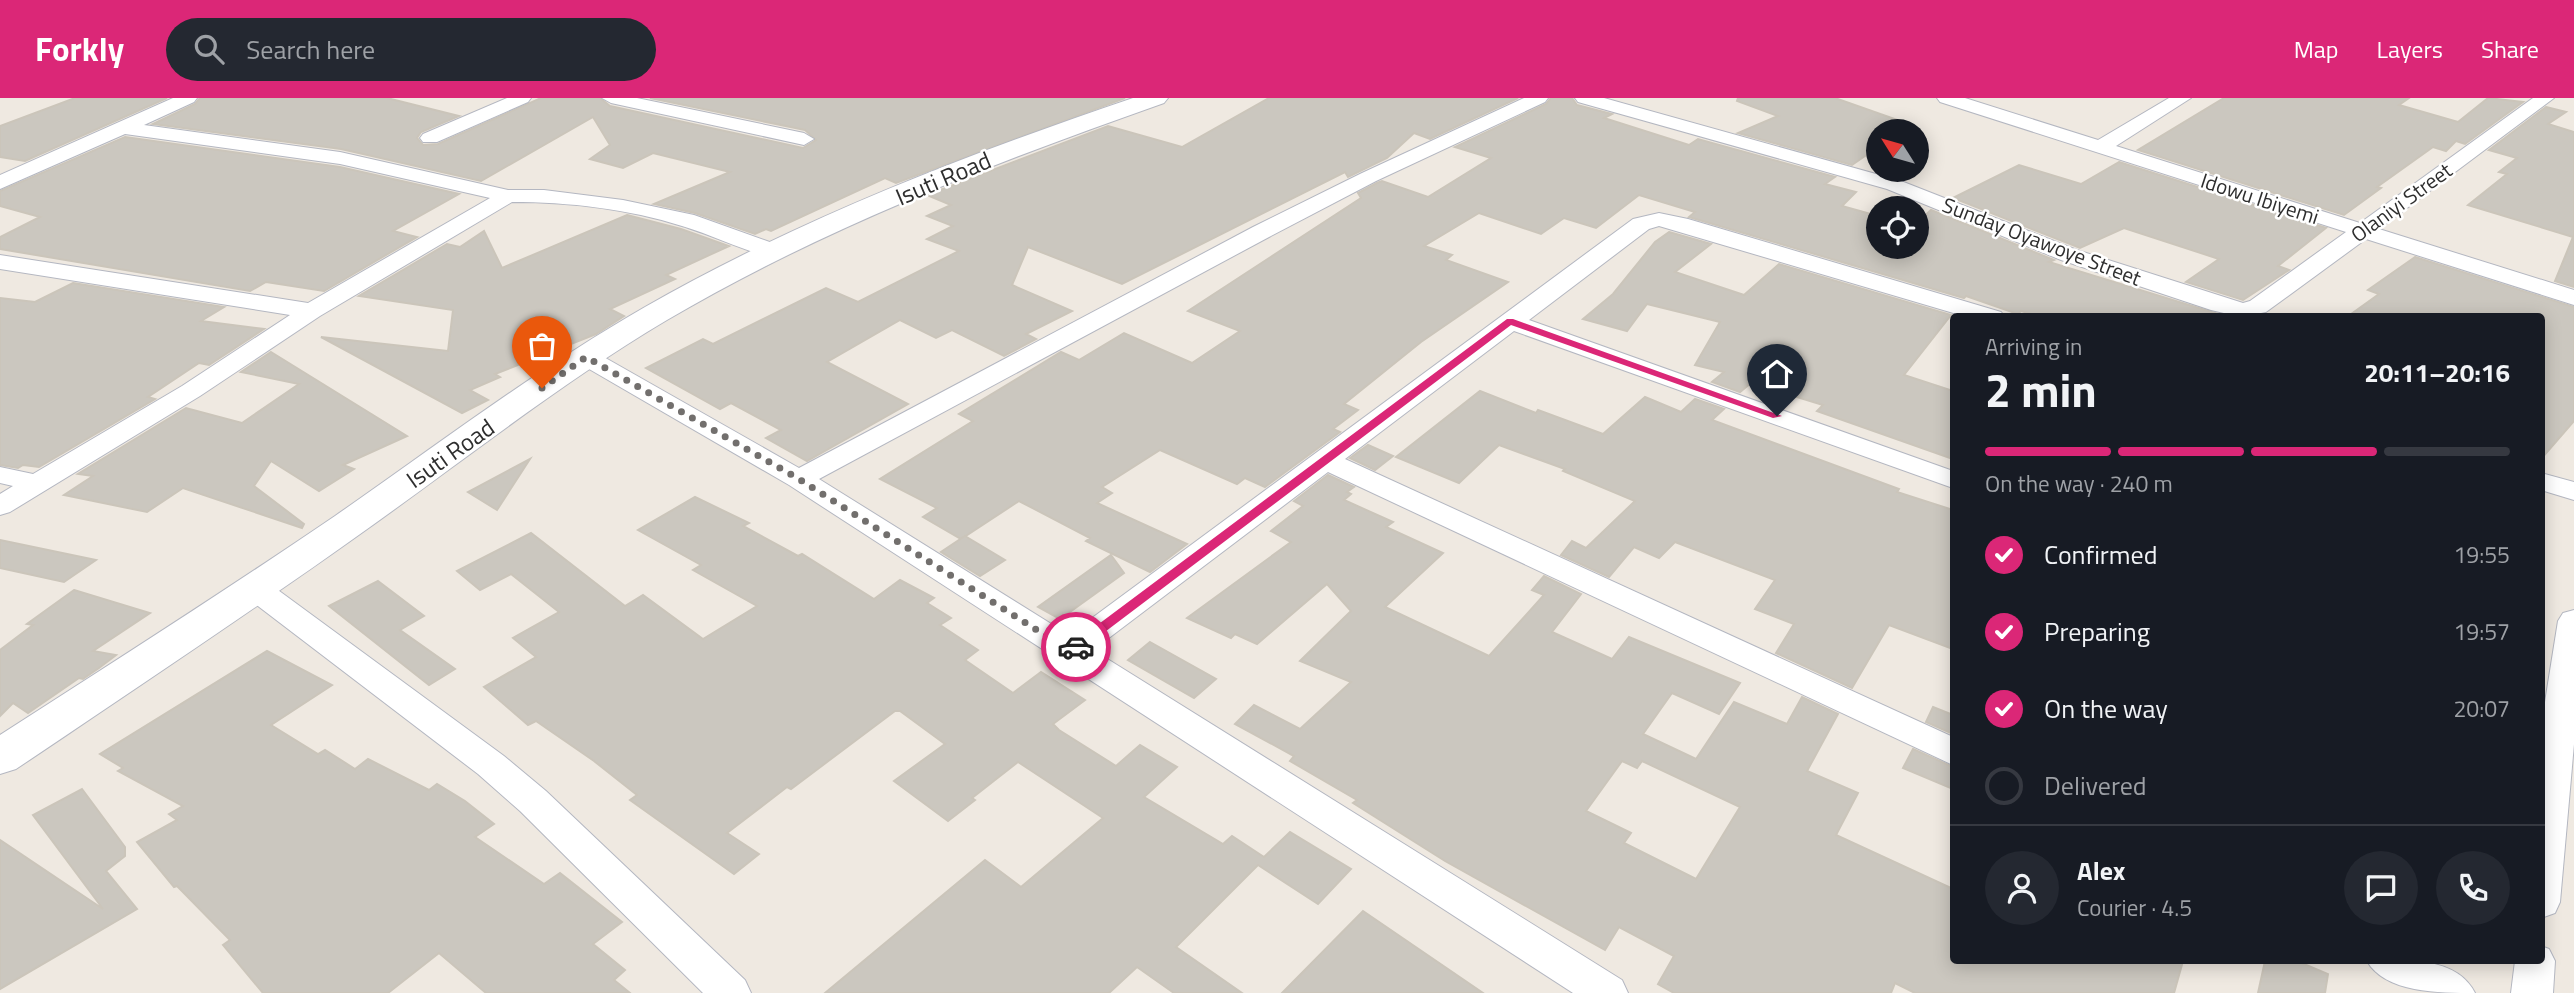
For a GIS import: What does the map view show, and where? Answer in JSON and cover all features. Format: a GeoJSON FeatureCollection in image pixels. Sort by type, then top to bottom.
{"type":"FeatureCollection","features":[{"type":"Feature","properties":{"kind":"street"},"geometry":{"type":"LineString","coordinates":[[0,183],[188,98]]}},
{"type":"Feature","properties":{"kind":"street"},"geometry":{"type":"LineString","coordinates":[[430,138],[522,98]]}},
{"type":"Feature","properties":{"kind":"street"},"geometry":{"type":"LineString","coordinates":[[611,98],[804,139]]}},
{"type":"Feature","properties":{"kind":"street","name":"Isuti Road"},"geometry":{"type":"LineString","coordinates":[[0,757],[256,589],[586,357],[657,313],[773,251],[1024,144],[1156,98]]}},
{"type":"Feature","properties":{"kind":"street"},"geometry":{"type":"LineString","coordinates":[[799,479],[1261,232],[1370,177],[1539,98]]}},
{"type":"Feature","properties":{"kind":"street","name":"Sunday Oyawoye Street"},"geometry":{"type":"LineString","coordinates":[[1584,98],[1895,185],[2069,255],[2219,304],[2243,310],[2258,307]]}},
{"type":"Feature","properties":{"kind":"street","name":"Idowu Ibiyemi"},"geometry":{"type":"LineString","coordinates":[[1946,98],[2574,299]]}},
{"type":"Feature","properties":{"kind":"street"},"geometry":{"type":"LineString","coordinates":[[2101,147],[2182,98]]}},
{"type":"Feature","properties":{"kind":"street","name":"Olaniyi Street"},"geometry":{"type":"LineString","coordinates":[[2258,307],[2545,98]]}},
{"type":"Feature","properties":{"kind":"street"},"geometry":{"type":"LineString","coordinates":[[124,128],[340,158],[508,196],[544,195],[623,206],[686,219],[773,251]]}},
{"type":"Feature","properties":{"kind":"street"},"geometry":{"type":"LineString","coordinates":[[0,506],[191,391],[312,311],[508,196]]}},
{"type":"Feature","properties":{"kind":"street"},"geometry":{"type":"LineString","coordinates":[[1070,651],[1640,223],[1659,219],[1979,313]]}},
{"type":"Feature","properties":{"kind":"street"},"geometry":{"type":"LineString","coordinates":[[0,262],[312,311]]}},
{"type":"Feature","properties":{"kind":"street"},"geometry":{"type":"LineString","coordinates":[[1510,321],[1950,479]]}},
{"type":"Feature","properties":{"kind":"street"},"geometry":{"type":"LineString","coordinates":[[586,357],[799,479],[1607,993]]}},
{"type":"Feature","properties":{"kind":"street"},"geometry":{"type":"LineString","coordinates":[[1325,460],[1950,751]]}},
{"type":"Feature","properties":{"kind":"street"},"geometry":{"type":"LineString","coordinates":[[0,475],[36,483]]}},
{"type":"Feature","properties":{"kind":"street"},"geometry":{"type":"LineString","coordinates":[[2545,482],[2574,491]]}},
{"type":"Feature","properties":{"kind":"street"},"geometry":{"type":"LineString","coordinates":[[256,589],[491,765],[533,801],[730,993]]}},
{"type":"Feature","properties":{"kind":"street"},"geometry":{"type":"LineString","coordinates":[[2545,857],[2559,698],[2574,621]]}},
{"type":"Feature","properties":{"kind":"street"},"geometry":{"type":"LineString","coordinates":[[2393,964],[2454,993]]}},
{"type":"Feature","properties":{"kind":"street"},"geometry":{"type":"LineString","coordinates":[[2532,993],[2535,964]]}},
{"type":"Feature","properties":{"kind":"building"},"geometry":{"type":"Polygon","coordinates":[[[75,98],[167,98],[25,161],[0,157],[0,126],[75,98]]]}},
{"type":"Feature","properties":{"kind":"building"},"geometry":{"type":"Polygon","coordinates":[[[200,98],[387,98],[459,116],[421,132],[417,138],[423,145],[438,144],[541,98],[600,98],[610,106],[803,148],[816,140],[805,130],[650,98],[1125,98],[896,183],[885,178],[771,231],[766,229],[755,234],[695,213],[654,204],[730,172],[653,153],[623,168],[590,159],[610,145],[593,117],[481,181],[341,149],[153,124],[195,104],[200,98]]]}},
{"type":"Feature","properties":{"kind":"building"},"geometry":{"type":"Polygon","coordinates":[[[1269,98],[1518,98],[1430,139],[1414,133],[1387,158],[1348,177],[1345,172],[1122,284],[1028,247],[1012,285],[1072,311],[1026,334],[1036,339],[1004,356],[952,330],[936,338],[900,320],[827,362],[908,404],[807,461],[766,438],[781,430],[731,403],[720,409],[646,368],[703,339],[713,344],[826,288],[858,302],[959,251],[927,239],[953,226],[927,216],[951,205],[927,195],[1108,126],[1182,147],[1269,98]]]}},
{"type":"Feature","properties":{"kind":"building"},"geometry":{"type":"Polygon","coordinates":[[[1551,98],[1572,98],[1577,105],[1612,114],[1604,118],[1689,145],[1698,139],[1835,177],[1825,184],[1856,192],[1842,206],[1866,213],[1866,259],[1929,259],[1931,210],[2054,260],[2049,262],[2215,313],[2015,313],[1966,296],[1964,298],[1689,217],[1695,212],[1639,195],[1596,228],[1564,218],[1541,234],[1479,213],[1424,246],[1452,255],[1446,260],[1508,282],[1421,342],[1344,404],[1358,410],[1333,429],[1340,432],[1265,487],[1245,478],[1237,484],[1160,450],[1102,487],[1112,493],[1097,503],[1187,544],[1150,572],[1086,541],[1090,538],[1019,501],[961,539],[923,517],[937,508],[880,479],[973,421],[959,414],[1061,352],[1079,360],[1124,333],[1192,363],[1240,331],[1188,311],[1361,198],[1358,193],[1377,183],[1382,181],[1428,197],[1491,158],[1455,147],[1546,104],[1551,98]]]}},
{"type":"Feature","properties":{"kind":"building"},"geometry":{"type":"Polygon","coordinates":[[[1738,98],[1835,98],[1895,119],[1866,119],[1866,155],[1852,165],[1738,133],[1778,116],[1737,101],[1738,98]]]}},
{"type":"Feature","properties":{"kind":"building"},"geometry":{"type":"Polygon","coordinates":[[[2224,98],[2409,98],[2399,105],[2458,122],[2488,98],[2523,102],[2465,144],[2456,141],[2446,151],[2433,147],[2377,187],[2381,188],[2344,215],[2138,150],[2224,98]]]}},
{"type":"Feature","properties":{"kind":"building"},"geometry":{"type":"Polygon","coordinates":[[[2546,107],[2566,112],[2548,124],[2574,132],[2574,287],[2555,281],[2573,237],[2468,205],[2507,174],[2499,172],[2517,158],[2489,150],[2546,107]]]}},
{"type":"Feature","properties":{"kind":"building"},"geometry":{"type":"Polygon","coordinates":[[[125,137],[340,167],[459,194],[393,231],[417,237],[324,291],[266,282],[250,291],[0,249],[0,237],[40,217],[0,206],[0,191],[125,137]]]}},
{"type":"Feature","properties":{"kind":"building"},"geometry":{"type":"Polygon","coordinates":[[[2119,162],[2326,228],[2278,266],[2289,270],[2243,300],[2186,282],[2219,259],[2124,228],[2080,248],[1953,198],[2019,165],[2081,184],[2119,162]]]}},
{"type":"Feature","properties":{"kind":"building"},"geometry":{"type":"Polygon","coordinates":[[[627,215],[681,229],[729,246],[666,275],[675,279],[610,309],[624,316],[596,334],[495,374],[500,377],[470,390],[488,400],[462,413],[321,337],[448,351],[453,310],[359,296],[447,244],[460,247],[484,231],[502,268],[627,215]]]}},
{"type":"Feature","properties":{"kind":"building"},"geometry":{"type":"Polygon","coordinates":[[[1669,232],[1711,244],[1675,272],[1744,295],[1779,264],[1950,315],[1904,375],[1950,390],[1950,458],[1817,411],[1823,405],[1751,383],[1740,392],[1712,382],[1724,372],[1695,365],[1720,322],[1647,304],[1627,331],[1583,319],[1613,294],[1655,242],[1669,232]]]}},
{"type":"Feature","properties":{"kind":"building"},"geometry":{"type":"Polygon","coordinates":[[[2415,257],[2574,307],[2574,421],[2545,454],[2545,313],[2353,313],[2379,294],[2368,290],[2415,257]]]}},
{"type":"Feature","properties":{"kind":"building"},"geometry":{"type":"Polygon","coordinates":[[[73,283],[224,307],[201,321],[264,329],[209,365],[199,363],[148,397],[155,399],[39,467],[0,465],[0,298],[35,302],[73,283]]]}},
{"type":"Feature","properties":{"kind":"building"},"geometry":{"type":"Polygon","coordinates":[[[271,352],[407,436],[343,465],[354,469],[319,491],[271,461],[254,486],[304,524],[302,528],[183,488],[147,512],[64,495],[93,476],[78,474],[186,408],[242,423],[299,384],[241,372],[271,352]]]}},
{"type":"Feature","properties":{"kind":"building"},"geometry":{"type":"Polygon","coordinates":[[[1480,391],[1536,413],[1538,410],[1603,434],[1645,397],[1681,412],[1695,399],[1724,409],[1712,420],[1899,489],[1897,492],[1950,509],[1950,648],[1889,625],[1852,688],[1776,653],[1794,624],[1755,609],[1775,580],[1675,542],[1659,558],[1634,547],[1609,577],[1561,555],[1572,541],[1586,548],[1635,501],[1563,471],[1565,469],[1499,445],[1459,483],[1396,457],[1480,391]]]}},
{"type":"Feature","properties":{"kind":"building"},"geometry":{"type":"Polygon","coordinates":[[[1368,445],[1393,456],[1375,470],[1350,458],[1368,445]]]}},
{"type":"Feature","properties":{"kind":"building"},"geometry":{"type":"Polygon","coordinates":[[[530,459],[497,510],[468,492],[530,459]]]}},
{"type":"Feature","properties":{"kind":"building"},"geometry":{"type":"Polygon","coordinates":[[[1328,475],[1354,487],[1347,492],[1351,494],[1344,500],[1393,522],[1386,527],[1443,553],[1385,607],[1489,656],[1544,595],[1532,590],[1544,576],[1581,594],[1552,632],[1612,659],[1629,637],[1740,683],[1719,714],[1672,693],[1643,734],[1696,759],[1734,702],[1787,724],[1802,697],[1838,714],[1807,771],[1858,793],[1836,835],[1950,888],[1950,964],[2182,964],[2174,993],[1915,993],[1895,983],[1891,993],[1674,993],[1658,984],[1674,956],[1619,927],[1605,950],[1445,861],[1353,803],[1357,800],[1290,761],[1294,756],[1235,724],[1254,705],[1300,729],[1351,682],[1300,661],[1351,611],[1327,584],[1257,644],[1235,634],[1231,638],[1187,618],[1291,542],[1271,531],[1303,506],[1294,501],[1328,475]],[[1622,761],[1586,811],[1631,833],[1624,843],[1696,879],[1740,807],[1642,761],[1637,768],[1622,761]]]}},
{"type":"Feature","properties":{"kind":"building"},"geometry":{"type":"Polygon","coordinates":[[[695,497],[749,523],[743,526],[798,556],[802,554],[874,599],[900,580],[934,598],[927,603],[951,618],[940,625],[978,650],[965,660],[1013,693],[1041,672],[1085,700],[1053,724],[1059,730],[1116,766],[1140,745],[1177,767],[1144,797],[1223,844],[1232,836],[1264,857],[1290,832],[1351,869],[1318,904],[1258,865],[1176,947],[1242,993],[1174,993],[1137,967],[1109,993],[825,993],[985,860],[1021,887],[1103,818],[1018,762],[972,798],[975,800],[948,821],[894,781],[945,744],[900,711],[895,711],[727,833],[759,854],[734,874],[630,800],[637,795],[594,761],[536,721],[528,725],[484,687],[536,657],[513,638],[559,612],[511,574],[480,590],[457,571],[531,533],[625,606],[643,595],[703,639],[757,606],[693,570],[701,565],[638,530],[695,497]]]}},
{"type":"Feature","properties":{"kind":"building"},"geometry":{"type":"Polygon","coordinates":[[[965,536],[1005,560],[980,576],[941,552],[965,536]]]}},
{"type":"Feature","properties":{"kind":"building"},"geometry":{"type":"Polygon","coordinates":[[[0,540],[96,560],[64,582],[0,568],[0,540]]]}},
{"type":"Feature","properties":{"kind":"building"},"geometry":{"type":"Polygon","coordinates":[[[1111,555],[1124,573],[1060,619],[1038,607],[1111,555]]]}},
{"type":"Feature","properties":{"kind":"building"},"geometry":{"type":"Polygon","coordinates":[[[378,581],[424,616],[400,630],[455,669],[429,685],[329,606],[378,581]]]}},
{"type":"Feature","properties":{"kind":"building"},"geometry":{"type":"Polygon","coordinates":[[[74,590],[150,613],[93,651],[116,655],[83,679],[79,678],[28,713],[13,703],[0,716],[0,650],[33,625],[27,624],[74,590]]]}},
{"type":"Feature","properties":{"kind":"building"},"geometry":{"type":"Polygon","coordinates":[[[1150,642],[1216,679],[1194,698],[1128,660],[1150,642]]]}},
{"type":"Feature","properties":{"kind":"building"},"geometry":{"type":"Polygon","coordinates":[[[267,651],[332,685],[271,725],[318,754],[325,750],[355,769],[368,759],[429,790],[437,784],[465,801],[494,824],[475,837],[544,884],[560,873],[622,922],[593,944],[625,970],[614,980],[630,993],[486,993],[439,953],[388,993],[263,993],[223,945],[230,940],[177,886],[174,887],[137,842],[177,820],[169,814],[183,806],[118,771],[123,768],[100,754],[267,651]]]}},
{"type":"Feature","properties":{"kind":"building"},"geometry":{"type":"Polygon","coordinates":[[[1933,707],[1950,714],[1950,733],[1926,722],[1933,707]]]}},
{"type":"Feature","properties":{"kind":"building"},"geometry":{"type":"Polygon","coordinates":[[[1913,749],[1950,766],[1950,788],[1903,768],[1913,749]]]}},
{"type":"Feature","properties":{"kind":"building"},"geometry":{"type":"Polygon","coordinates":[[[82,789],[125,847],[125,856],[106,871],[137,909],[0,989],[0,840],[103,909],[33,815],[82,789]]]}},
{"type":"Feature","properties":{"kind":"building"},"geometry":{"type":"Polygon","coordinates":[[[1363,911],[1483,993],[1282,993],[1363,911]]]}},
{"type":"Feature","properties":{"kind":"building"},"geometry":{"type":"Polygon","coordinates":[[[2264,964],[2304,964],[2328,974],[2325,993],[2258,993],[2264,964]]]}},
{"type":"Feature","properties":{"kind":"way so far"},"geometry":{"type":"LineString","coordinates":[[542,388],[586,357],[799,479],[1070,651],[1076,647]]}},
{"type":"Feature","properties":{"kind":"route"},"geometry":{"type":"LineString","coordinates":[[1076,647],[1510,321],[1777,416]]}}]}
